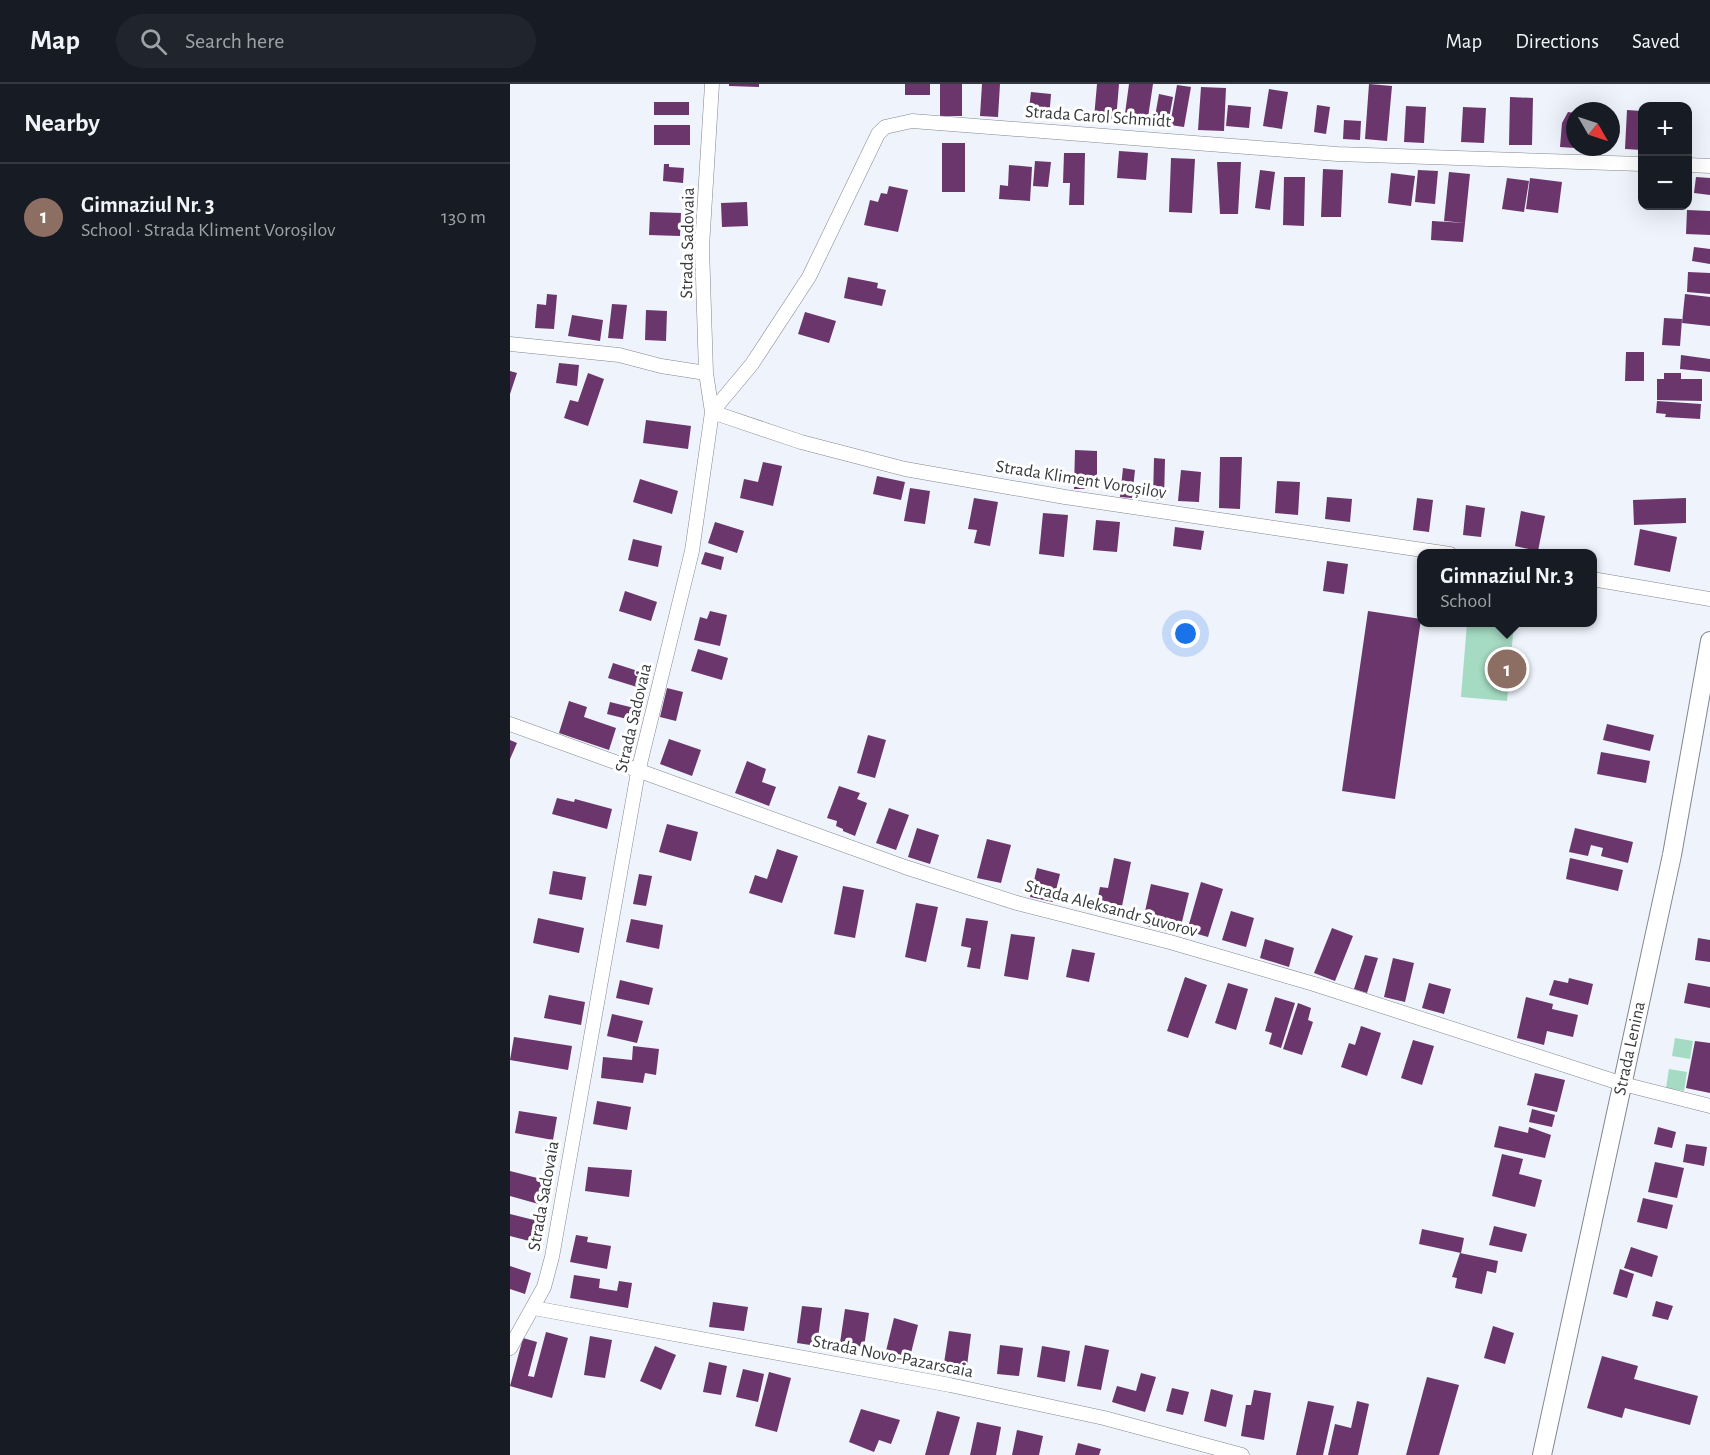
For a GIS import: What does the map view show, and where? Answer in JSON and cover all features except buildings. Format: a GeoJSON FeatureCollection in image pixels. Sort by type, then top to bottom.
{"type":"FeatureCollection","features":[{"type":"Feature","properties":{"kind":"street","name":"Strada Sadovaia"},"geometry":{"type":"LineString","coordinates":[[510,1348],[544,1287],[552,1257],[638,772],[692,552],[712,412],[706,373],[702,247],[712,84]]}},
{"type":"Feature","properties":{"kind":"street","name":"Strada Carol Schmidt"},"geometry":{"type":"LineString","coordinates":[[712,412],[752,364],[809,277],[870,147],[885,127],[912,121],[1337,154],[1638,164]]}},
{"type":"Feature","properties":{"kind":"street"},"geometry":{"type":"LineString","coordinates":[[1692,165],[1710,166]]}},
{"type":"Feature","properties":{"kind":"street"},"geometry":{"type":"LineString","coordinates":[[510,344],[619,355],[661,366],[706,373]]}},
{"type":"Feature","properties":{"kind":"street","name":"Strada Kliment Voroșilov"},"geometry":{"type":"LineString","coordinates":[[712,412],[801,442],[905,469],[1065,497],[1417,549]]}},
{"type":"Feature","properties":{"kind":"street"},"geometry":{"type":"LineString","coordinates":[[1597,580],[1710,599]]}},
{"type":"Feature","properties":{"kind":"street","name":"Strada Lenina"},"geometry":{"type":"LineString","coordinates":[[1542,1455],[1672,855],[1710,641]]}},
{"type":"Feature","properties":{"kind":"street","name":"Strada Aleksandr Suvorov"},"geometry":{"type":"LineString","coordinates":[[510,724],[905,867],[1017,903],[1170,942],[1314,984],[1623,1084],[1710,1106]]}},
{"type":"Feature","properties":{"kind":"street","name":"Strada Novo-Pazarscaia"},"geometry":{"type":"LineString","coordinates":[[534,1308],[961,1388],[1104,1418],[1242,1455]]}},
{"type":"Feature","properties":{"kind":"green space"},"geometry":{"type":"Polygon","coordinates":[[[1467,627],[1514,627],[1507,701],[1461,697],[1467,627]]]}},
{"type":"Feature","properties":{"kind":"green space"},"geometry":{"type":"Polygon","coordinates":[[[1675,1038],[1693,1041],[1690,1059],[1672,1056],[1675,1038]]]}},
{"type":"Feature","properties":{"kind":"green space"},"geometry":{"type":"Polygon","coordinates":[[[1669,1069],[1687,1072],[1684,1091],[1666,1088],[1669,1069]]]}},
{"type":"Feature","properties":{"kind":"place","name":"Gimnaziul Nr. 3"},"geometry":{"type":"Point","coordinates":[1507,669]}}]}
